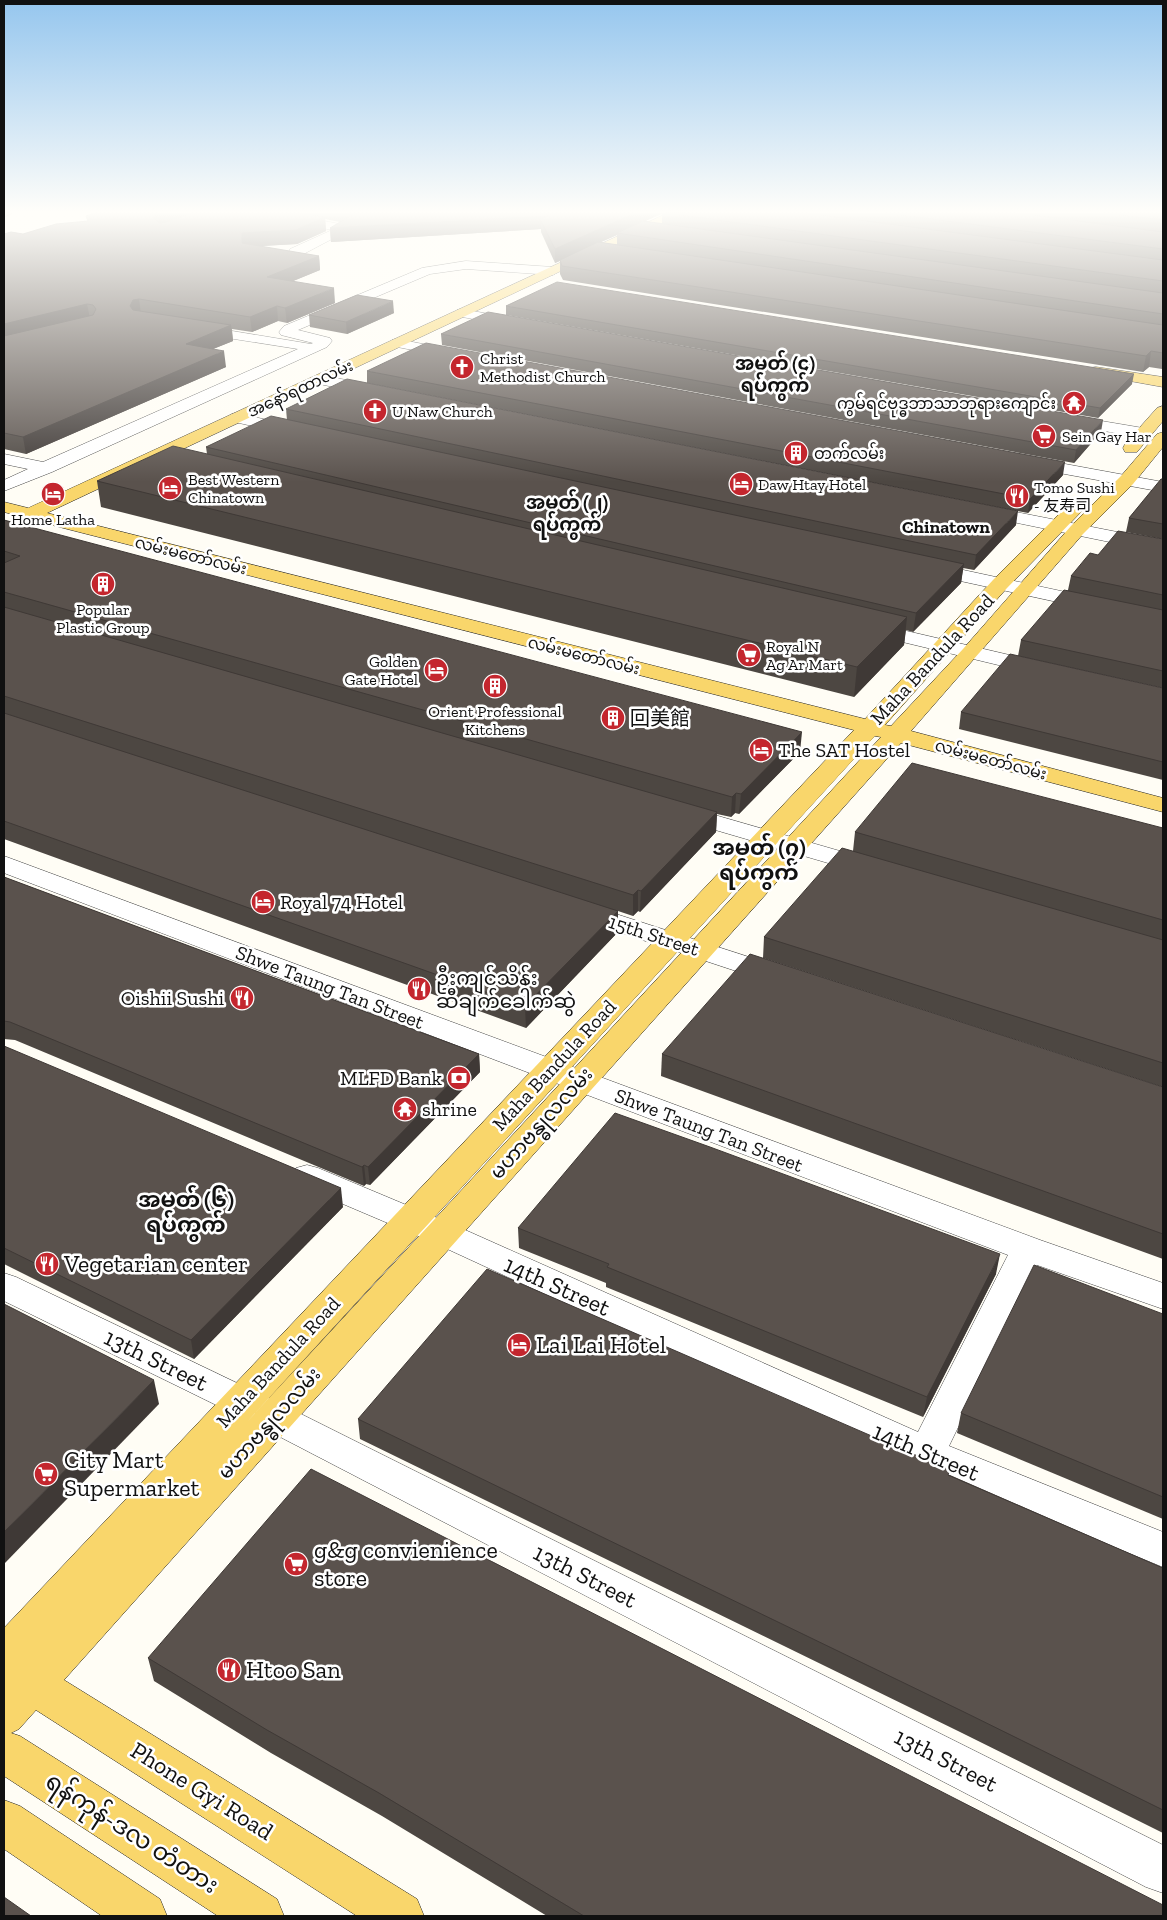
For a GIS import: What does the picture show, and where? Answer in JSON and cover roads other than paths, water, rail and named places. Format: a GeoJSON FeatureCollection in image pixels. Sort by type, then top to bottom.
{"type":"FeatureCollection","features":[{"type":"Feature","properties":{"kind":"main road","name":"အနော်ရထာလမ်း"},"geometry":{"type":"LineString","coordinates":[[4,526],[484,303]]}},
{"type":"Feature","properties":{"kind":"main road"},"geometry":{"type":"LineString","coordinates":[[1084,370],[1163,382]]}},
{"type":"Feature","properties":{"kind":"main road"},"geometry":{"type":"LineString","coordinates":[[1108,477],[1163,411]]}},
{"type":"Feature","properties":{"kind":"main road","name":"မဟာဗန္ဓုလလမ်း"},"geometry":{"type":"LineString","coordinates":[[426,1226],[580,1081],[685,945],[882,731],[970,653],[1077,530],[1127,480],[1163,437]]}},
{"type":"Feature","properties":{"kind":"main road","name":"Maha Bandula Road"},"geometry":{"type":"LineString","coordinates":[[882,731],[944,647],[1000,584],[1057,525],[1108,477]]}},
{"type":"Feature","properties":{"kind":"main road","name":"လမ်းမတော်လမ်း"},"geometry":{"type":"LineString","coordinates":[[4,507],[882,731],[1163,805]]}},
{"type":"Feature","properties":{"kind":"main road","name":"Maha Bandula Road"},"geometry":{"type":"LineString","coordinates":[[11,1680],[426,1226],[550,1070],[685,945]]}},
{"type":"Feature","properties":{"kind":"main road","name":"Phone Gyi Road"},"geometry":{"type":"LineString","coordinates":[[11,1680],[400,1916]]}},
{"type":"Feature","properties":{"kind":"main road","name":"ရန်ကုန်-ဒလ တံတား"},"geometry":{"type":"LineString","coordinates":[[4,1751],[260,1916]]}},
{"type":"Feature","properties":{"kind":"main road"},"geometry":{"type":"LineString","coordinates":[[4,1822],[143,1916]]}},
{"type":"Feature","properties":{"kind":"street"},"geometry":{"type":"LineString","coordinates":[[4,486],[316,347],[325,341],[286,332],[289,329],[353,303]]}},
{"type":"Feature","properties":{"kind":"street"},"geometry":{"type":"LineString","coordinates":[[462,313],[530,325]]}},
{"type":"Feature","properties":{"kind":"street"},"geometry":{"type":"LineString","coordinates":[[180,326],[316,347]]}},
{"type":"Feature","properties":{"kind":"street"},"geometry":{"type":"LineString","coordinates":[[397,343],[465,356]]}},
{"type":"Feature","properties":{"kind":"street"},"geometry":{"type":"LineString","coordinates":[[319,380],[387,393]]}},
{"type":"Feature","properties":{"kind":"street"},"geometry":{"type":"LineString","coordinates":[[156,401],[225,388]]}},
{"type":"Feature","properties":{"kind":"street"},"geometry":{"type":"LineString","coordinates":[[236,418],[314,435]]}},
{"type":"Feature","properties":{"kind":"street"},"geometry":{"type":"LineString","coordinates":[[1056,418],[1143,433]]}},
{"type":"Feature","properties":{"kind":"street"},"geometry":{"type":"LineString","coordinates":[[99,444],[102,432],[112,420]]}},
{"type":"Feature","properties":{"kind":"street"},"geometry":{"type":"LineString","coordinates":[[151,457],[179,464]]}},
{"type":"Feature","properties":{"kind":"street"},"geometry":{"type":"LineString","coordinates":[[1010,458],[1163,487]]}},
{"type":"Feature","properties":{"kind":"street"},"geometry":{"type":"LineString","coordinates":[[4,460],[46,468]]}},
{"type":"Feature","properties":{"kind":"street"},"geometry":{"type":"LineString","coordinates":[[960,506],[1163,547]]}},
{"type":"Feature","properties":{"kind":"street"},"geometry":{"type":"LineString","coordinates":[[913,565],[1163,619]]}},
{"type":"Feature","properties":{"kind":"street"},"geometry":{"type":"LineString","coordinates":[[848,624],[1057,673]]}},
{"type":"Feature","properties":{"kind":"street"},"geometry":{"type":"LineString","coordinates":[[662,807],[889,873]]}},
{"type":"Feature","properties":{"kind":"street","name":"Shwe Taung Tan Street"},"geometry":{"type":"LineString","coordinates":[[4,864],[1028,1249],[1163,1296]]}},
{"type":"Feature","properties":{"kind":"street","name":"15th Street"},"geometry":{"type":"LineString","coordinates":[[558,903],[803,983]]}},
{"type":"Feature","properties":{"kind":"street","name":"14th Street"},"geometry":{"type":"LineString","coordinates":[[284,1166],[426,1226],[926,1453],[1163,1550]]}},
{"type":"Feature","properties":{"kind":"street"},"geometry":{"type":"LineString","coordinates":[[926,1453],[1028,1249]]}},
{"type":"Feature","properties":{"kind":"street","name":"13th Street"},"geometry":{"type":"LineString","coordinates":[[4,1286],[258,1410],[1163,1870]]}},
{"type":"Feature","properties":{"kind":"place","name":"Christ Methodist Church"},"geometry":{"type":"Point","coordinates":[462,367]}},
{"type":"Feature","properties":{"kind":"place","name":"ကွမ်ရင်ဗုဒ္ဓဘာသာဘုရားကျောင်း"},"geometry":{"type":"Point","coordinates":[1074,403]}},
{"type":"Feature","properties":{"kind":"place","name":"U Naw Church"},"geometry":{"type":"Point","coordinates":[375,411]}},
{"type":"Feature","properties":{"kind":"place","name":"Sein Gay Har"},"geometry":{"type":"Point","coordinates":[1044,436]}},
{"type":"Feature","properties":{"kind":"place","name":"တက်လမ်း"},"geometry":{"type":"Point","coordinates":[796,453]}},
{"type":"Feature","properties":{"kind":"place","name":"Daw Htay Hotel"},"geometry":{"type":"Point","coordinates":[741,484]}},
{"type":"Feature","properties":{"kind":"place","name":"Best Western Chinatown"},"geometry":{"type":"Point","coordinates":[170,488]}},
{"type":"Feature","properties":{"kind":"place","name":"Home Latha"},"geometry":{"type":"Point","coordinates":[53,494]}},
{"type":"Feature","properties":{"kind":"place","name":"Tomo Sushi - 友寿司"},"geometry":{"type":"Point","coordinates":[1017,496]}},
{"type":"Feature","properties":{"kind":"place","name":"Popular Plastic Group"},"geometry":{"type":"Point","coordinates":[103,584]}},
{"type":"Feature","properties":{"kind":"place","name":"Royal N Ag Ar Mart"},"geometry":{"type":"Point","coordinates":[749,655]}},
{"type":"Feature","properties":{"kind":"place","name":"Golden Gate Hotel"},"geometry":{"type":"Point","coordinates":[436,670]}},
{"type":"Feature","properties":{"kind":"place","name":"Orient Professional Kitchens"},"geometry":{"type":"Point","coordinates":[495,686]}},
{"type":"Feature","properties":{"kind":"place","name":"回美館"},"geometry":{"type":"Point","coordinates":[613,718]}},
{"type":"Feature","properties":{"kind":"place","name":"The SAT Hostel"},"geometry":{"type":"Point","coordinates":[761,750]}},
{"type":"Feature","properties":{"kind":"place","name":"Royal 74 Hotel"},"geometry":{"type":"Point","coordinates":[263,902]}},
{"type":"Feature","properties":{"kind":"place","name":"ဦးကျင်သိန်း ဆီချက်ခေါက်ဆွဲ"},"geometry":{"type":"Point","coordinates":[419,989]}},
{"type":"Feature","properties":{"kind":"place","name":"Oishii Sushi"},"geometry":{"type":"Point","coordinates":[242,998]}},
{"type":"Feature","properties":{"kind":"place","name":"MLFD Bank"},"geometry":{"type":"Point","coordinates":[459,1078]}},
{"type":"Feature","properties":{"kind":"place","name":"shrine"},"geometry":{"type":"Point","coordinates":[405,1109]}},
{"type":"Feature","properties":{"kind":"place","name":"Vegetarian center"},"geometry":{"type":"Point","coordinates":[47,1264]}},
{"type":"Feature","properties":{"kind":"place","name":"Lai Lai Hotel"},"geometry":{"type":"Point","coordinates":[519,1345]}},
{"type":"Feature","properties":{"kind":"place","name":"City Mart Supermarket"},"geometry":{"type":"Point","coordinates":[46,1474]}},
{"type":"Feature","properties":{"kind":"place","name":"g&g convienience store"},"geometry":{"type":"Point","coordinates":[296,1564]}},
{"type":"Feature","properties":{"kind":"place","name":"Htoo San"},"geometry":{"type":"Point","coordinates":[229,1670]}},
{"type":"Feature","properties":{"kind":"district","name":"အမှတ် (၄) ရပ်ကွက်"},"geometry":{"type":"Point","coordinates":[775,374]}},
{"type":"Feature","properties":{"kind":"district","name":"အမှတ် (၂) ရပ်ကွက်"},"geometry":{"type":"Point","coordinates":[567,513]}},
{"type":"Feature","properties":{"kind":"district","name":"Chinatown"},"geometry":{"type":"Point","coordinates":[946,527]}},
{"type":"Feature","properties":{"kind":"district","name":"အမှတ် (၇) ရပ်ကွက်"},"geometry":{"type":"Point","coordinates":[759,860]}},
{"type":"Feature","properties":{"kind":"district","name":"အမှတ် (၆) ရပ်ကွက်"},"geometry":{"type":"Point","coordinates":[186,1212]}}]}
